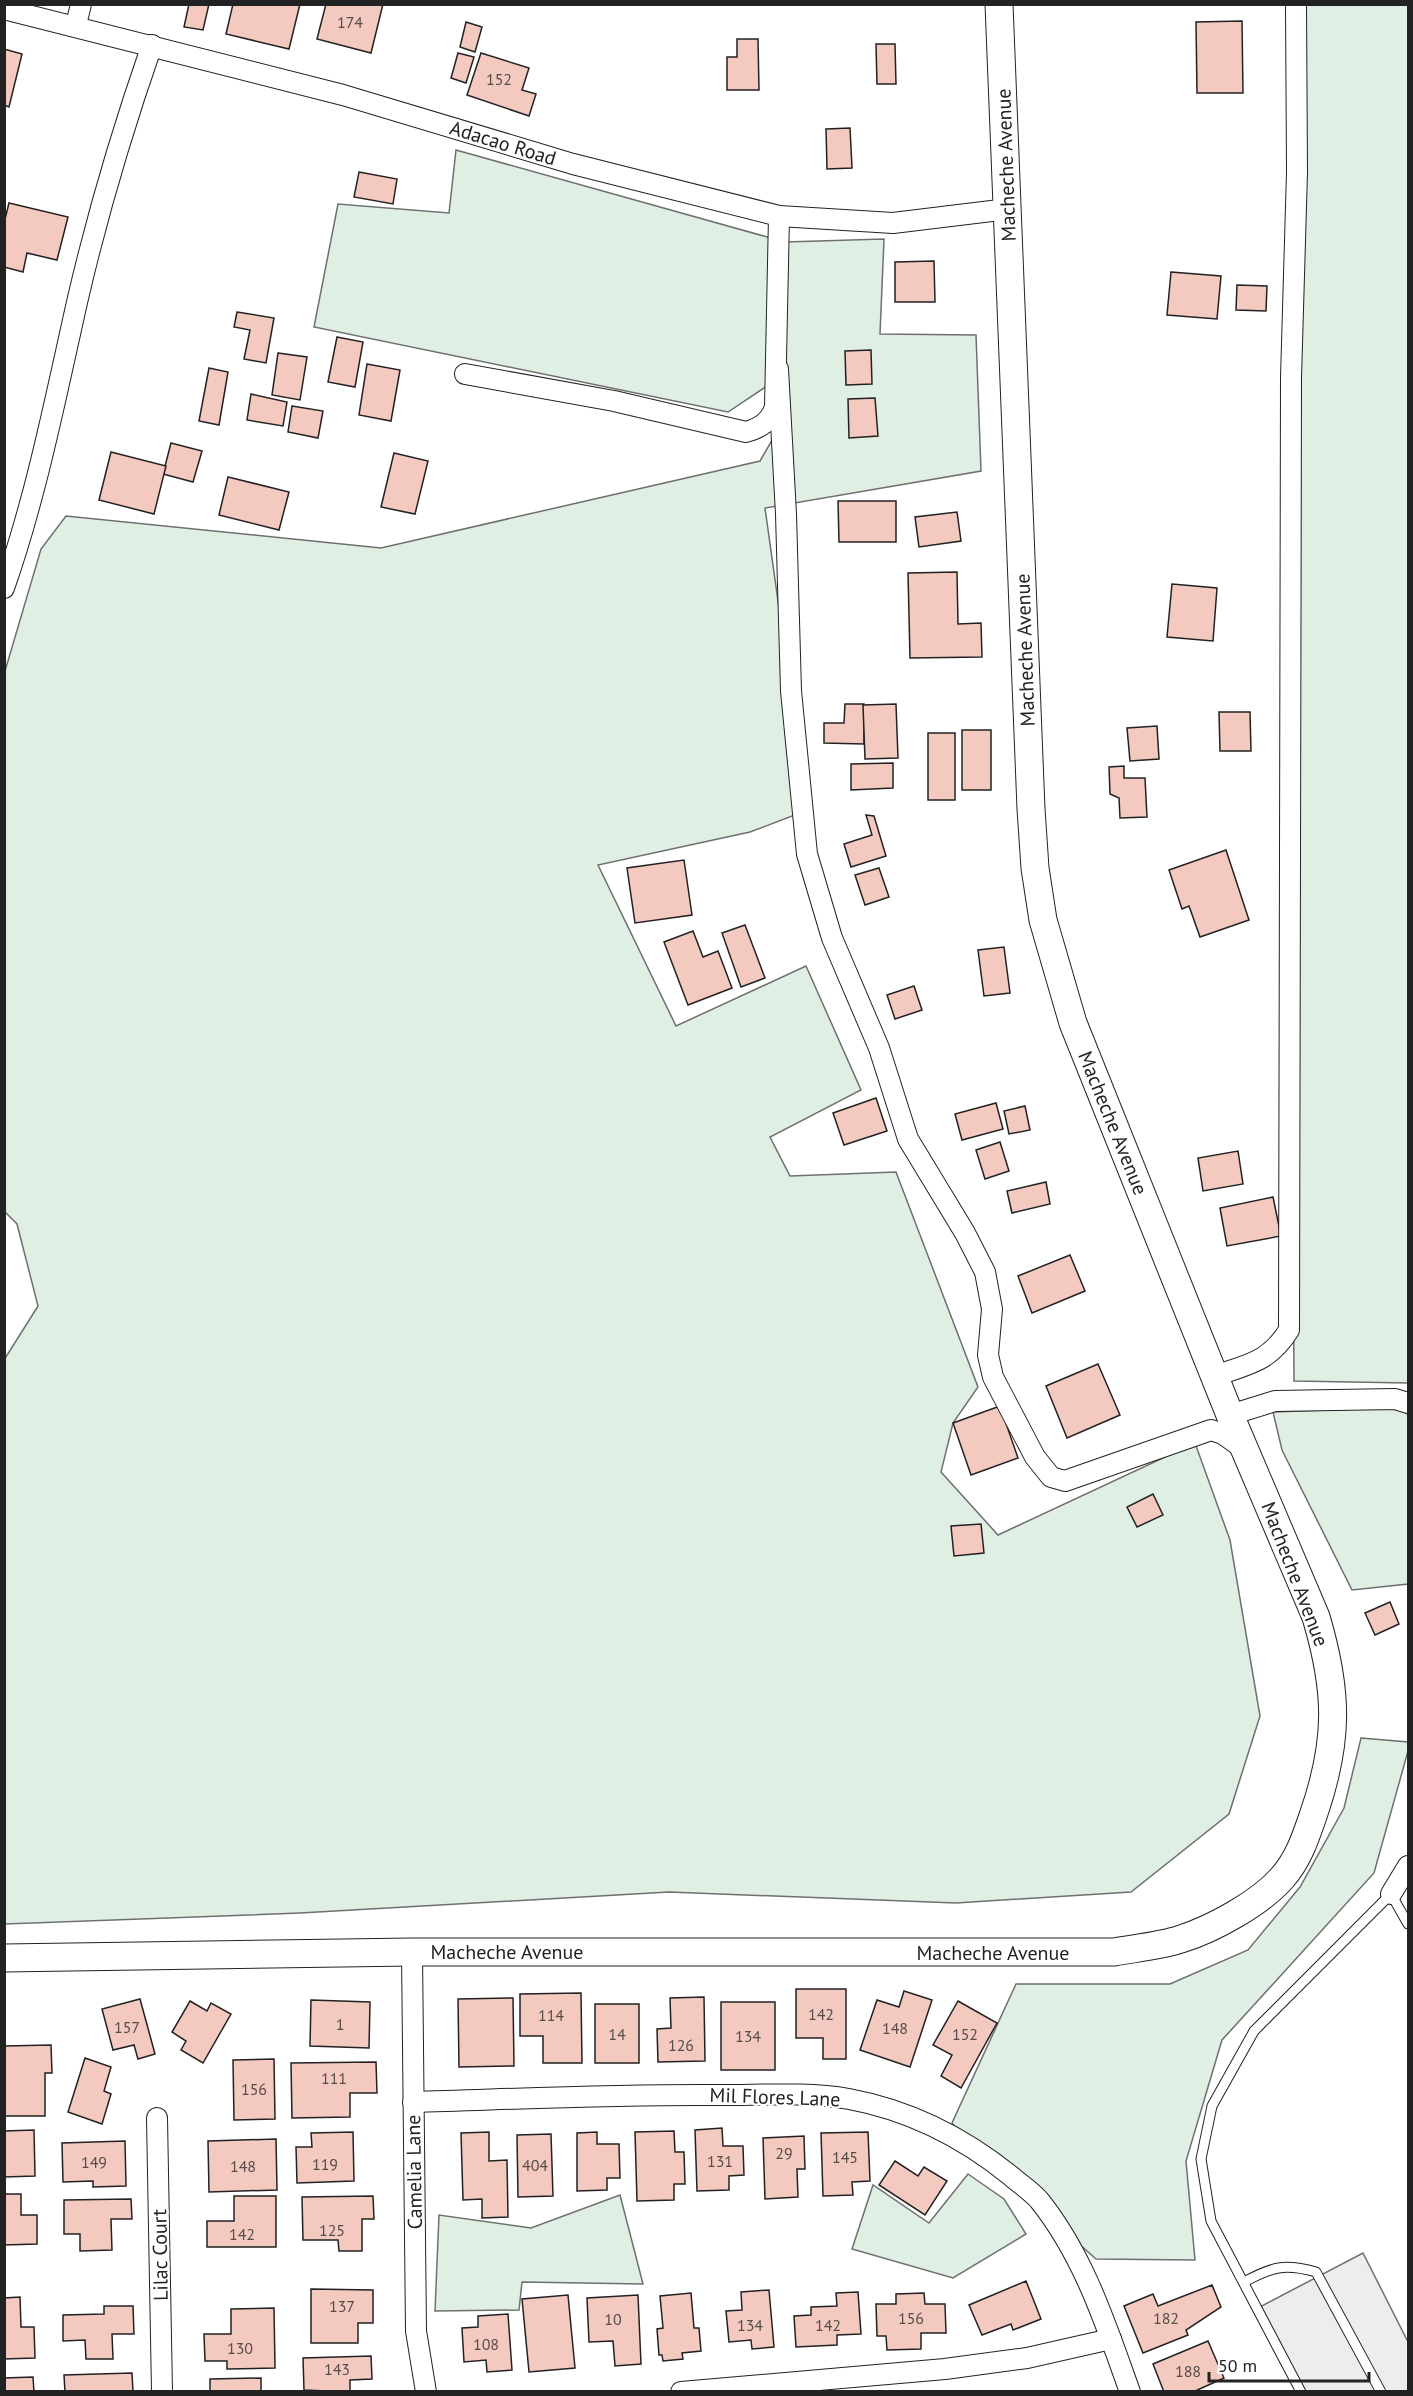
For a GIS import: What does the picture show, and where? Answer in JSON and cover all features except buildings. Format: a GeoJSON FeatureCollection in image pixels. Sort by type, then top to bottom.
{"type":"FeatureCollection","features":[{"type":"Feature","properties":{"kind":"main road","name":"Macheche Avenue"},"geometry":{"type":"LineString","coordinates":[[4,1958],[412,1952],[1114,1952],[1182,1939],[1236,1914],[1282,1879],[1303,1848],[1326,1777],[1332,1738],[1334,1698],[1328,1657],[1316,1617],[1230,1415],[1073,1023],[1043,920],[1035,868],[1031,809],[999,4]]}},
{"type":"Feature","properties":{"kind":"street"},"geometry":{"type":"LineString","coordinates":[[76,25],[81,4]]}},
{"type":"Feature","properties":{"kind":"street"},"geometry":{"type":"LineString","coordinates":[[1215,1376],[1261,1360],[1277,1349],[1289,1330],[1291,378],[1297,172],[1296,4]]}},
{"type":"Feature","properties":{"kind":"street","name":"Adacao Road"},"geometry":{"type":"LineString","coordinates":[[4,9],[76,25],[343,95],[573,164],[779,216],[893,224],[1008,209]]}},
{"type":"Feature","properties":{"kind":"street"},"geometry":{"type":"LineString","coordinates":[[4,588],[51,423],[79,296],[123,126],[152,45]]}},
{"type":"Feature","properties":{"kind":"street"},"geometry":{"type":"LineString","coordinates":[[779,216],[777,369],[786,514],[791,691],[807,854],[832,938],[879,1048],[908,1139],[965,1233],[985,1272],[992,1309],[988,1354],[993,1377],[1035,1457],[1051,1477],[1065,1481],[1079,1478],[1211,1430],[1223,1434],[1246,1451]]}},
{"type":"Feature","properties":{"kind":"street"},"geometry":{"type":"LineString","coordinates":[[465,374],[614,401],[746,432],[757,429],[772,416],[777,369]]}},
{"type":"Feature","properties":{"kind":"street"},"geometry":{"type":"LineString","coordinates":[[1230,1415],[1275,1401],[1395,1400],[1408,1403]]}},
{"type":"Feature","properties":{"kind":"street"},"geometry":{"type":"LineString","coordinates":[[1391,1894],[1408,1866]]}},
{"type":"Feature","properties":{"kind":"street","name":"Camelia Lane"},"geometry":{"type":"LineString","coordinates":[[412,1952],[416,2331],[426,2391]]}},
{"type":"Feature","properties":{"kind":"street","name":"Mil Flores Lane"},"geometry":{"type":"LineString","coordinates":[[413,2102],[666,2095],[824,2096],[851,2100],[911,2118],[967,2144],[1037,2197],[1067,2240],[1097,2303],[1130,2391]]}},
{"type":"Feature","properties":{"kind":"street","name":"Lilac Court"},"geometry":{"type":"LineString","coordinates":[[157,2118],[162,2391]]}},
{"type":"Feature","properties":{"kind":"street"},"geometry":{"type":"LineString","coordinates":[[681,2391],[945,2369],[1028,2358],[1111,2339]]}},
{"type":"Feature","properties":{"kind":"lane"},"geometry":{"type":"LineString","coordinates":[[1301,2391],[1211,2220],[1201,2159],[1212,2106],[1254,2031],[1391,1894],[1408,1924]]}},
{"type":"Feature","properties":{"kind":"lane"},"geometry":{"type":"LineString","coordinates":[[1244,2282],[1268,2270],[1293,2265],[1316,2272],[1381,2391]]}},
{"type":"Feature","properties":{"kind":"green space"},"geometry":{"type":"Polygon","coordinates":[[[1296,5],[1408,5],[1408,1383],[1294,1381],[1291,875],[1296,5]]]}},
{"type":"Feature","properties":{"kind":"green space"},"geometry":{"type":"Polygon","coordinates":[[[456,150],[785,242],[884,239],[880,334],[976,335],[981,471],[765,508],[797,737],[800,813],[750,832],[598,865],[676,1026],[806,966],[861,1090],[770,1137],[790,1176],[896,1172],[978,1387],[953,1423],[941,1472],[998,1535],[1195,1443],[1230,1540],[1260,1716],[1229,1814],[1131,1892],[956,1903],[669,1892],[300,1913],[5,1924],[4,1360],[38,1306],[17,1224],[5,1212],[5,671],[41,549],[66,516],[381,548],[760,461],[786,416],[785,374],[728,412],[314,327],[338,204],[449,213],[456,150]]]}},
{"type":"Feature","properties":{"kind":"green space"},"geometry":{"type":"Polygon","coordinates":[[[1385,1408],[1407,1411],[1408,1418],[1408,1584],[1352,1590],[1282,1450],[1273,1412],[1385,1408]]]}},
{"type":"Feature","properties":{"kind":"green space"},"geometry":{"type":"Polygon","coordinates":[[[1361,1738],[1408,1742],[1408,1751],[1374,1873],[1222,2040],[1186,2161],[1195,2260],[1096,2259],[967,2144],[952,2123],[1016,1984],[1170,1984],[1248,1950],[1300,1887],[1344,1808],[1361,1738]]]}},
{"type":"Feature","properties":{"kind":"green space"},"geometry":{"type":"Polygon","coordinates":[[[968,2174],[1004,2199],[1026,2234],[953,2278],[852,2249],[873,2185],[929,2223],[968,2174]]]}},
{"type":"Feature","properties":{"kind":"green space"},"geometry":{"type":"Polygon","coordinates":[[[620,2195],[643,2284],[522,2282],[519,2310],[435,2311],[439,2215],[531,2228],[620,2195]]]}},
{"type":"Feature","properties":{"kind":"shaded area"},"geometry":{"type":"Polygon","coordinates":[[[1363,2253],[1408,2342],[1408,2391],[1298,2391],[1256,2309],[1363,2253]]]}}]}
